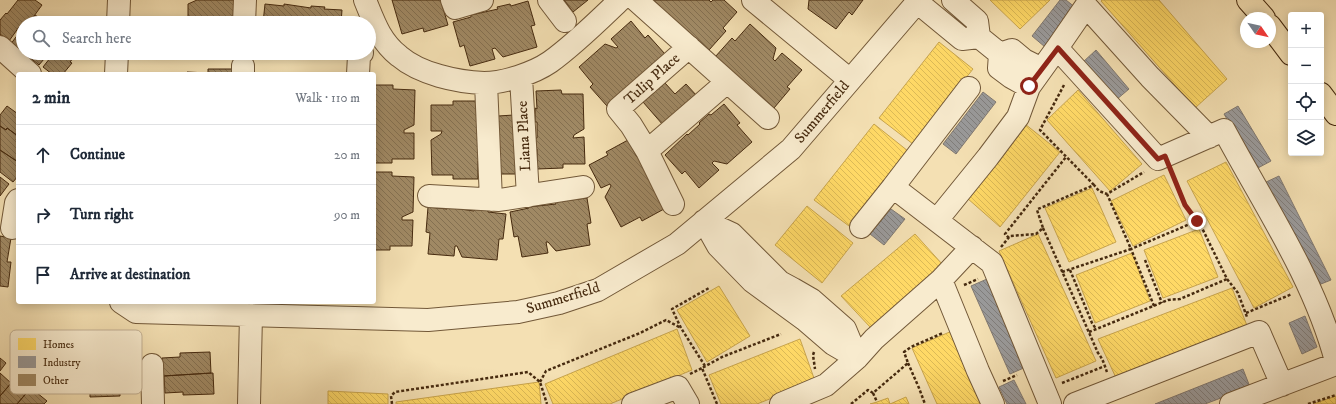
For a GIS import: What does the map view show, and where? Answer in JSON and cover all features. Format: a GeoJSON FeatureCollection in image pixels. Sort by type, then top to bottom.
{"type":"FeatureCollection","features":[{"type":"Feature","properties":{"kind":"main road"},"geometry":{"type":"LineString","coordinates":[[1248,0],[1259,12]]}},
{"type":"Feature","properties":{"kind":"main road"},"geometry":{"type":"LineString","coordinates":[[1276,34],[1288,50]]}},
{"type":"Feature","properties":{"kind":"main road"},"geometry":{"type":"LineString","coordinates":[[1324,98],[1336,114]]}},
{"type":"Feature","properties":{"kind":"street"},"geometry":{"type":"LineString","coordinates":[[118,16],[119,0]]}},
{"type":"Feature","properties":{"kind":"street"},"geometry":{"type":"LineString","coordinates":[[244,0],[244,16]]}},
{"type":"Feature","properties":{"kind":"street"},"geometry":{"type":"LineString","coordinates":[[365,0],[369,16]]}},
{"type":"Feature","properties":{"kind":"street"},"geometry":{"type":"LineString","coordinates":[[452,0],[455,8],[482,0]]}},
{"type":"Feature","properties":{"kind":"street"},"geometry":{"type":"LineString","coordinates":[[549,0],[565,21]]}},
{"type":"Feature","properties":{"kind":"street"},"geometry":{"type":"LineString","coordinates":[[376,41],[423,70],[453,79],[486,83],[521,77],[549,63],[585,33],[620,0]]}},
{"type":"Feature","properties":{"kind":"street","name":"Tulip Place"},"geometry":{"type":"LineString","coordinates":[[636,0],[768,118]]}},
{"type":"Feature","properties":{"kind":"street"},"geometry":{"type":"LineString","coordinates":[[754,0],[850,80]]}},
{"type":"Feature","properties":{"kind":"street"},"geometry":{"type":"LineString","coordinates":[[954,0],[976,21],[979,37],[1000,54]]}},
{"type":"Feature","properties":{"kind":"street"},"geometry":{"type":"LineString","coordinates":[[918,1],[962,39],[979,37]]}},
{"type":"Feature","properties":{"kind":"street","name":"Summerfield"},"geometry":{"type":"LineString","coordinates":[[124,304],[136,312],[428,320],[518,312],[559,302],[598,290],[677,244],[791,149],[918,1]]}},
{"type":"Feature","properties":{"kind":"street"},"geometry":{"type":"LineString","coordinates":[[937,220],[988,157],[1018,116],[1029,86],[1058,48],[1083,3],[1209,137]]}},
{"type":"Feature","properties":{"kind":"street","name":"Tulip Place"},"geometry":{"type":"LineString","coordinates":[[673,204],[647,151],[632,125],[618,109],[689,47]]}},
{"type":"Feature","properties":{"kind":"street"},"geometry":{"type":"LineString","coordinates":[[1058,48],[1161,158],[1224,130],[1296,260],[1329,336],[1336,361]]}},
{"type":"Feature","properties":{"kind":"street"},"geometry":{"type":"LineString","coordinates":[[1,49],[28,72]]}},
{"type":"Feature","properties":{"kind":"street"},"geometry":{"type":"LineString","coordinates":[[1000,54],[1012,50],[1024,60],[1042,69]]}},
{"type":"Feature","properties":{"kind":"street"},"geometry":{"type":"LineString","coordinates":[[1000,54],[999,68],[1011,77],[1029,86]]}},
{"type":"Feature","properties":{"kind":"street"},"geometry":{"type":"LineString","coordinates":[[116,72],[117,60]]}},
{"type":"Feature","properties":{"kind":"street"},"geometry":{"type":"LineString","coordinates":[[358,72],[359,60]]}},
{"type":"Feature","properties":{"kind":"street","name":"Liana Place"},"geometry":{"type":"LineString","coordinates":[[521,77],[528,196]]}},
{"type":"Feature","properties":{"kind":"street"},"geometry":{"type":"LineString","coordinates":[[647,151],[728,82]]}},
{"type":"Feature","properties":{"kind":"street"},"geometry":{"type":"LineString","coordinates":[[486,83],[491,200]]}},
{"type":"Feature","properties":{"kind":"street"},"geometry":{"type":"LineString","coordinates":[[861,228],[969,88]]}},
{"type":"Feature","properties":{"kind":"street"},"geometry":{"type":"LineString","coordinates":[[429,196],[499,200],[583,187]]}},
{"type":"Feature","properties":{"kind":"street"},"geometry":{"type":"LineString","coordinates":[[893,187],[992,263],[1047,397]]}},
{"type":"Feature","properties":{"kind":"street"},"geometry":{"type":"LineString","coordinates":[[10,228],[16,202]]}},
{"type":"Feature","properties":{"kind":"street"},"geometry":{"type":"LineString","coordinates":[[704,221],[718,246],[752,281],[804,319],[833,344],[858,358]]}},
{"type":"Feature","properties":{"kind":"street"},"geometry":{"type":"LineString","coordinates":[[781,404],[826,385],[858,358],[874,338],[941,280],[972,247]]}},
{"type":"Feature","properties":{"kind":"street"},"geometry":{"type":"LineString","coordinates":[[941,280],[990,396]]}},
{"type":"Feature","properties":{"kind":"street"},"geometry":{"type":"LineString","coordinates":[[249,404],[251,315]]}},
{"type":"Feature","properties":{"kind":"street"},"geometry":{"type":"LineString","coordinates":[[1075,404],[1259,332],[1282,385]]}},
{"type":"Feature","properties":{"kind":"street"},"geometry":{"type":"LineString","coordinates":[[152,364],[153,404]]}},
{"type":"Feature","properties":{"kind":"street"},"geometry":{"type":"LineString","coordinates":[[1231,404],[1336,364]]}},
{"type":"Feature","properties":{"kind":"street"},"geometry":{"type":"LineString","coordinates":[[633,404],[678,387],[688,404]]}},
{"type":"Feature","properties":{"kind":"path"},"geometry":{"type":"LineString","coordinates":[[1076,68],[1067,78],[1040,130],[1099,191],[1107,194],[1154,306]]}},
{"type":"Feature","properties":{"kind":"path"},"geometry":{"type":"LineString","coordinates":[[1009,238],[1005,234],[1066,156]]}},
{"type":"Feature","properties":{"kind":"path"},"geometry":{"type":"LineString","coordinates":[[1107,194],[1151,168],[1161,158],[1185,205],[1202,228],[1227,279],[1238,293],[1254,334]]}},
{"type":"Feature","properties":{"kind":"path"},"geometry":{"type":"LineString","coordinates":[[1047,397],[1104,365],[1103,357],[1098,353],[1043,228],[1037,210],[1094,185]]}},
{"type":"Feature","properties":{"kind":"path"},"geometry":{"type":"LineString","coordinates":[[1062,272],[1131,249],[1197,221]]}},
{"type":"Feature","properties":{"kind":"path"},"geometry":{"type":"LineString","coordinates":[[999,249],[1010,236],[1036,234],[1043,228]]}},
{"type":"Feature","properties":{"kind":"path"},"geometry":{"type":"LineString","coordinates":[[1145,260],[1162,303]]}},
{"type":"Feature","properties":{"kind":"path"},"geometry":{"type":"LineString","coordinates":[[1070,270],[1092,323],[1096,329]]}},
{"type":"Feature","properties":{"kind":"path"},"geometry":{"type":"LineString","coordinates":[[1089,332],[1168,300],[1180,299],[1227,279]]}},
{"type":"Feature","properties":{"kind":"path"},"geometry":{"type":"LineString","coordinates":[[1246,313],[1308,287]]}},
{"type":"Feature","properties":{"kind":"path"},"geometry":{"type":"LineString","coordinates":[[709,288],[672,309],[703,367],[716,404]]}},
{"type":"Feature","properties":{"kind":"path"},"geometry":{"type":"LineString","coordinates":[[540,382],[546,371],[640,333],[666,320],[681,328]]}},
{"type":"Feature","properties":{"kind":"path"},"geometry":{"type":"LineString","coordinates":[[925,404],[904,352],[911,347],[946,332]]}},
{"type":"Feature","properties":{"kind":"path"},"geometry":{"type":"LineString","coordinates":[[688,374],[722,357],[781,334]]}},
{"type":"Feature","properties":{"kind":"path"},"geometry":{"type":"LineString","coordinates":[[873,392],[908,363]]}},
{"type":"Feature","properties":{"kind":"path"},"geometry":{"type":"LineString","coordinates":[[990,396],[1034,367]]}},
{"type":"Feature","properties":{"kind":"path"},"geometry":{"type":"LineString","coordinates":[[392,404],[391,396],[395,392],[528,372],[540,382],[547,404]]}},
{"type":"Feature","properties":{"kind":"path"},"geometry":{"type":"LineString","coordinates":[[851,404],[868,390],[873,392]]}},
{"type":"Feature","properties":{"kind":"path"},"geometry":{"type":"LineString","coordinates":[[873,392],[877,402]]}},
{"type":"Feature","properties":{"kind":"path"},"geometry":{"type":"LineString","coordinates":[[1308,404],[1336,395]]}},
{"type":"Feature","properties":{"kind":"building: Homes"},"geometry":{"type":"Polygon","coordinates":[[[990,0],[1050,0],[1020,29],[990,0]]]}},
{"type":"Feature","properties":{"kind":"building: Homes"},"geometry":{"type":"Polygon","coordinates":[[[1159,0],[1227,79],[1195,108],[1101,1],[1159,0]]]}},
{"type":"Feature","properties":{"kind":"building: Homes"},"geometry":{"type":"Polygon","coordinates":[[[939,42],[973,69],[913,144],[879,118],[939,42]]]}},
{"type":"Feature","properties":{"kind":"building: Homes"},"geometry":{"type":"Polygon","coordinates":[[[1078,90],[1142,164],[1110,191],[1047,120],[1078,90]]]}},
{"type":"Feature","properties":{"kind":"building: Homes"},"geometry":{"type":"Polygon","coordinates":[[[874,124],[908,151],[849,226],[814,200],[874,124]]]}},
{"type":"Feature","properties":{"kind":"building: Homes"},"geometry":{"type":"Polygon","coordinates":[[[1025,124],[1060,152],[1000,227],[967,198],[1025,124]]]}},
{"type":"Feature","properties":{"kind":"building: Homes"},"geometry":{"type":"Polygon","coordinates":[[[1226,162],[1293,287],[1254,308],[1187,181],[1226,162]]]}},
{"type":"Feature","properties":{"kind":"building: Homes"},"geometry":{"type":"Polygon","coordinates":[[[1164,175],[1186,220],[1133,246],[1111,201],[1164,175]]]}},
{"type":"Feature","properties":{"kind":"building: Homes"},"geometry":{"type":"Polygon","coordinates":[[[1092,188],[1116,242],[1069,262],[1045,208],[1092,188]]]}},
{"type":"Feature","properties":{"kind":"building: Homes"},"geometry":{"type":"Polygon","coordinates":[[[807,206],[853,243],[822,283],[775,245],[807,206]]]}},
{"type":"Feature","properties":{"kind":"building: Homes"},"geometry":{"type":"Polygon","coordinates":[[[1199,229],[1218,277],[1163,298],[1144,250],[1199,229]]]}},
{"type":"Feature","properties":{"kind":"building: Homes"},"geometry":{"type":"Polygon","coordinates":[[[915,234],[943,265],[871,328],[841,296],[915,234]]]}},
{"type":"Feature","properties":{"kind":"building: Homes"},"geometry":{"type":"Polygon","coordinates":[[[1038,234],[1096,361],[1056,378],[999,251],[1038,234]]]}},
{"type":"Feature","properties":{"kind":"building: Homes"},"geometry":{"type":"Polygon","coordinates":[[[1132,253],[1150,301],[1095,323],[1076,275],[1132,253]]]}},
{"type":"Feature","properties":{"kind":"building: Homes"},"geometry":{"type":"Polygon","coordinates":[[[719,286],[750,336],[707,362],[677,310],[719,286]]]}},
{"type":"Feature","properties":{"kind":"building: Homes"},"geometry":{"type":"Polygon","coordinates":[[[1232,288],[1248,328],[1117,380],[1098,339],[1232,288]]]}},
{"type":"Feature","properties":{"kind":"building: Homes"},"geometry":{"type":"Polygon","coordinates":[[[677,329],[692,370],[610,404],[553,404],[545,384],[677,329]]]}},
{"type":"Feature","properties":{"kind":"building: Homes"},"geometry":{"type":"Polygon","coordinates":[[[952,331],[984,404],[937,404],[912,348],[952,331]]]}},
{"type":"Feature","properties":{"kind":"building: Homes"},"geometry":{"type":"Polygon","coordinates":[[[800,339],[815,381],[757,404],[721,404],[709,375],[800,339]]]}},
{"type":"Feature","properties":{"kind":"building: Homes"},"geometry":{"type":"Polygon","coordinates":[[[539,382],[541,404],[396,404],[396,402],[539,382]]]}},
{"type":"Feature","properties":{"kind":"building: Homes"},"geometry":{"type":"Polygon","coordinates":[[[328,391],[388,394],[388,404],[328,404],[328,391]]]}},
{"type":"Feature","properties":{"kind":"building: Homes"},"geometry":{"type":"Polygon","coordinates":[[[1336,396],[1336,404],[1313,404],[1336,396]]]}},
{"type":"Feature","properties":{"kind":"building: Homes"},"geometry":{"type":"Polygon","coordinates":[[[906,397],[909,404],[890,404],[906,397]]]}},
{"type":"Feature","properties":{"kind":"building: Homes"},"geometry":{"type":"Polygon","coordinates":[[[888,398],[890,404],[870,404],[877,402],[888,398]]]}},
{"type":"Feature","properties":{"kind":"building: Industry"},"geometry":{"type":"Polygon","coordinates":[[[1060,0],[1066,0],[1076,8],[1045,47],[1032,36],[1060,0]]]}},
{"type":"Feature","properties":{"kind":"building: Industry"},"geometry":{"type":"Polygon","coordinates":[[[1096,50],[1129,89],[1116,100],[1083,62],[1096,50]]]}},
{"type":"Feature","properties":{"kind":"building: Industry"},"geometry":{"type":"Polygon","coordinates":[[[983,92],[996,102],[956,154],[943,144],[983,92]]]}},
{"type":"Feature","properties":{"kind":"building: Industry"},"geometry":{"type":"Polygon","coordinates":[[[1238,106],[1271,161],[1256,169],[1224,114],[1238,106]]]}},
{"type":"Feature","properties":{"kind":"building: Industry"},"geometry":{"type":"Polygon","coordinates":[[[1279,176],[1331,280],[1316,286],[1264,183],[1279,176]]]}},
{"type":"Feature","properties":{"kind":"building: Industry"},"geometry":{"type":"Polygon","coordinates":[[[891,209],[905,219],[884,245],[870,234],[891,209]]]}},
{"type":"Feature","properties":{"kind":"building: Industry"},"geometry":{"type":"Polygon","coordinates":[[[987,279],[1026,367],[1010,374],[971,286],[987,279]]]}},
{"type":"Feature","properties":{"kind":"building: Industry"},"geometry":{"type":"Polygon","coordinates":[[[1305,316],[1317,347],[1302,354],[1289,323],[1305,316]]]}},
{"type":"Feature","properties":{"kind":"building: Industry"},"geometry":{"type":"Polygon","coordinates":[[[1243,369],[1250,387],[1205,404],[1155,404],[1243,369]]]}},
{"type":"Feature","properties":{"kind":"building: Industry"},"geometry":{"type":"Polygon","coordinates":[[[1014,380],[1026,404],[1007,404],[999,387],[1014,380]]]}},
{"type":"Feature","properties":{"kind":"building: Other"},"geometry":{"type":"Polygon","coordinates":[[[18,0],[35,0],[42,5],[34,16],[16,16],[16,31],[9,41],[0,34],[0,20],[6,13],[7,14],[18,0]]]}},
{"type":"Feature","properties":{"kind":"building: Other"},"geometry":{"type":"Polygon","coordinates":[[[197,0],[235,0],[236,16],[188,16],[188,4],[197,0]]]}},
{"type":"Feature","properties":{"kind":"building: Other"},"geometry":{"type":"Polygon","coordinates":[[[392,0],[443,0],[445,7],[443,8],[448,25],[424,32],[423,28],[402,34],[392,0]]]}},
{"type":"Feature","properties":{"kind":"building: Other"},"geometry":{"type":"Polygon","coordinates":[[[564,0],[588,0],[573,12],[564,0]]]}},
{"type":"Feature","properties":{"kind":"building: Other"},"geometry":{"type":"Polygon","coordinates":[[[653,0],[709,0],[711,2],[713,0],[724,0],[737,12],[723,28],[726,31],[709,50],[695,37],[694,38],[685,31],[686,30],[674,19],[673,20],[663,12],[664,10],[653,0]]]}},
{"type":"Feature","properties":{"kind":"building: Other"},"geometry":{"type":"Polygon","coordinates":[[[809,0],[863,0],[852,15],[849,12],[836,29],[808,9],[809,0]]]}},
{"type":"Feature","properties":{"kind":"building: Other"},"geometry":{"type":"Polygon","coordinates":[[[528,1],[535,25],[531,26],[537,47],[503,57],[495,48],[492,49],[495,59],[470,66],[464,45],[460,47],[453,22],[471,17],[471,15],[498,9],[497,7],[510,4],[511,6],[528,1]]]}},
{"type":"Feature","properties":{"kind":"building: Other"},"geometry":{"type":"Polygon","coordinates":[[[265,4],[284,6],[284,4],[311,8],[311,6],[325,7],[324,9],[342,10],[342,16],[264,16],[265,4]]]}},
{"type":"Feature","properties":{"kind":"building: Other"},"geometry":{"type":"Polygon","coordinates":[[[631,21],[645,38],[648,35],[665,54],[607,106],[590,87],[593,84],[579,67],[605,44],[616,48],[618,47],[611,39],[631,21]]]}},
{"type":"Feature","properties":{"kind":"building: Other"},"geometry":{"type":"Polygon","coordinates":[[[750,24],[776,48],[773,59],[775,61],[782,53],[802,70],[787,87],[790,89],[774,108],[715,57],[732,38],[735,41],[750,24]]]}},
{"type":"Feature","properties":{"kind":"building: Other"},"geometry":{"type":"Polygon","coordinates":[[[16,37],[16,50],[10,45],[16,37]]]}},
{"type":"Feature","properties":{"kind":"building: Other"},"geometry":{"type":"Polygon","coordinates":[[[33,60],[43,60],[39,65],[33,60]]]}},
{"type":"Feature","properties":{"kind":"building: Other"},"geometry":{"type":"Polygon","coordinates":[[[48,60],[72,60],[70,62],[72,63],[65,72],[49,72],[43,67],[48,60]]]}},
{"type":"Feature","properties":{"kind":"building: Other"},"geometry":{"type":"Polygon","coordinates":[[[208,69],[234,69],[234,72],[208,72],[208,69]]]}},
{"type":"Feature","properties":{"kind":"building: Other"},"geometry":{"type":"Polygon","coordinates":[[[665,83],[675,94],[686,84],[697,96],[663,125],[643,102],[665,83]]]}},
{"type":"Feature","properties":{"kind":"building: Other"},"geometry":{"type":"Polygon","coordinates":[[[376,85],[393,85],[393,89],[415,90],[414,125],[404,130],[404,133],[414,133],[414,159],[392,159],[392,163],[376,163],[376,85]]]}},
{"type":"Feature","properties":{"kind":"building: Other"},"geometry":{"type":"Polygon","coordinates":[[[561,90],[562,94],[583,94],[584,129],[574,135],[573,138],[584,137],[585,164],[563,164],[563,168],[537,169],[537,149],[536,150],[535,138],[537,138],[537,122],[535,122],[535,108],[537,109],[536,91],[561,90]]]}},
{"type":"Feature","properties":{"kind":"building: Other"},"geometry":{"type":"Polygon","coordinates":[[[453,101],[478,101],[480,161],[478,161],[478,179],[453,179],[453,175],[432,175],[431,140],[441,134],[442,131],[431,131],[431,105],[453,105],[453,101]]]}},
{"type":"Feature","properties":{"kind":"building: Other"},"geometry":{"type":"Polygon","coordinates":[[[724,104],[740,123],[737,125],[752,142],[727,164],[714,161],[712,163],[719,170],[699,188],[685,171],[682,174],[665,155],[709,114],[711,115],[724,104]]]}},
{"type":"Feature","properties":{"kind":"building: Other"},"geometry":{"type":"Polygon","coordinates":[[[7,106],[16,113],[16,135],[7,128],[6,130],[0,126],[0,115],[7,106]]]}},
{"type":"Feature","properties":{"kind":"building: Other"},"geometry":{"type":"Polygon","coordinates":[[[514,115],[516,174],[500,174],[498,116],[514,115]]]}},
{"type":"Feature","properties":{"kind":"building: Other"},"geometry":{"type":"Polygon","coordinates":[[[0,126],[6,130],[7,128],[16,135],[16,161],[0,150],[0,126]]]}},
{"type":"Feature","properties":{"kind":"building: Other"},"geometry":{"type":"Polygon","coordinates":[[[628,140],[637,157],[639,156],[664,209],[642,221],[640,217],[621,227],[605,197],[611,186],[610,184],[601,188],[589,165],[608,155],[606,152],[628,140]]]}},
{"type":"Feature","properties":{"kind":"building: Other"},"geometry":{"type":"Polygon","coordinates":[[[0,150],[16,161],[16,178],[13,182],[0,172],[0,150]]]}},
{"type":"Feature","properties":{"kind":"building: Other"},"geometry":{"type":"Polygon","coordinates":[[[376,172],[392,172],[392,176],[414,177],[413,212],[402,217],[402,220],[413,220],[412,246],[390,246],[390,250],[376,250],[376,172]]]}},
{"type":"Feature","properties":{"kind":"building: Other"},"geometry":{"type":"Polygon","coordinates":[[[0,177],[9,184],[0,196],[0,177]]]}},
{"type":"Feature","properties":{"kind":"building: Other"},"geometry":{"type":"Polygon","coordinates":[[[587,198],[591,223],[587,224],[590,245],[556,251],[548,242],[546,242],[548,253],[522,257],[518,236],[514,237],[510,212],[529,208],[528,207],[556,204],[555,202],[587,198]]]}},
{"type":"Feature","properties":{"kind":"building: Other"},"geometry":{"type":"Polygon","coordinates":[[[428,207],[447,209],[447,207],[474,211],[475,209],[488,210],[488,212],[506,214],[503,239],[499,239],[497,260],[462,257],[457,246],[455,246],[454,256],[428,254],[430,233],[426,232],[428,207]]]}},
{"type":"Feature","properties":{"kind":"building: Other"},"geometry":{"type":"Polygon","coordinates":[[[0,236],[11,238],[7,262],[11,262],[8,287],[0,286],[0,236]]]}},
{"type":"Feature","properties":{"kind":"building: Other"},"geometry":{"type":"Polygon","coordinates":[[[210,352],[211,373],[163,376],[162,358],[180,357],[180,353],[210,352]]]}},
{"type":"Feature","properties":{"kind":"building: Other"},"geometry":{"type":"Polygon","coordinates":[[[0,358],[6,363],[0,371],[0,358]]]}},
{"type":"Feature","properties":{"kind":"building: Other"},"geometry":{"type":"Polygon","coordinates":[[[0,373],[10,382],[10,384],[0,396],[0,373]]]}},
{"type":"Feature","properties":{"kind":"building: Other"},"geometry":{"type":"Polygon","coordinates":[[[213,373],[214,394],[183,395],[183,392],[165,393],[164,376],[213,373]]]}},
{"type":"Feature","properties":{"kind":"building: Other"},"geometry":{"type":"Polygon","coordinates":[[[10,385],[10,394],[25,394],[17,404],[0,404],[0,396],[10,385]]]}},
{"type":"Feature","properties":{"kind":"building: Other"},"geometry":{"type":"Polygon","coordinates":[[[26,394],[38,394],[47,401],[44,404],[17,404],[26,394]]]}},
{"type":"Feature","properties":{"kind":"building: Other"},"geometry":{"type":"Polygon","coordinates":[[[90,394],[120,394],[120,396],[90,397],[90,394]]]}},
{"type":"Feature","properties":{"kind":"route"},"geometry":{"type":"LineString","coordinates":[[1029,86],[1058,48],[1158,159],[1165,156],[1185,205],[1197,221]]}}]}
